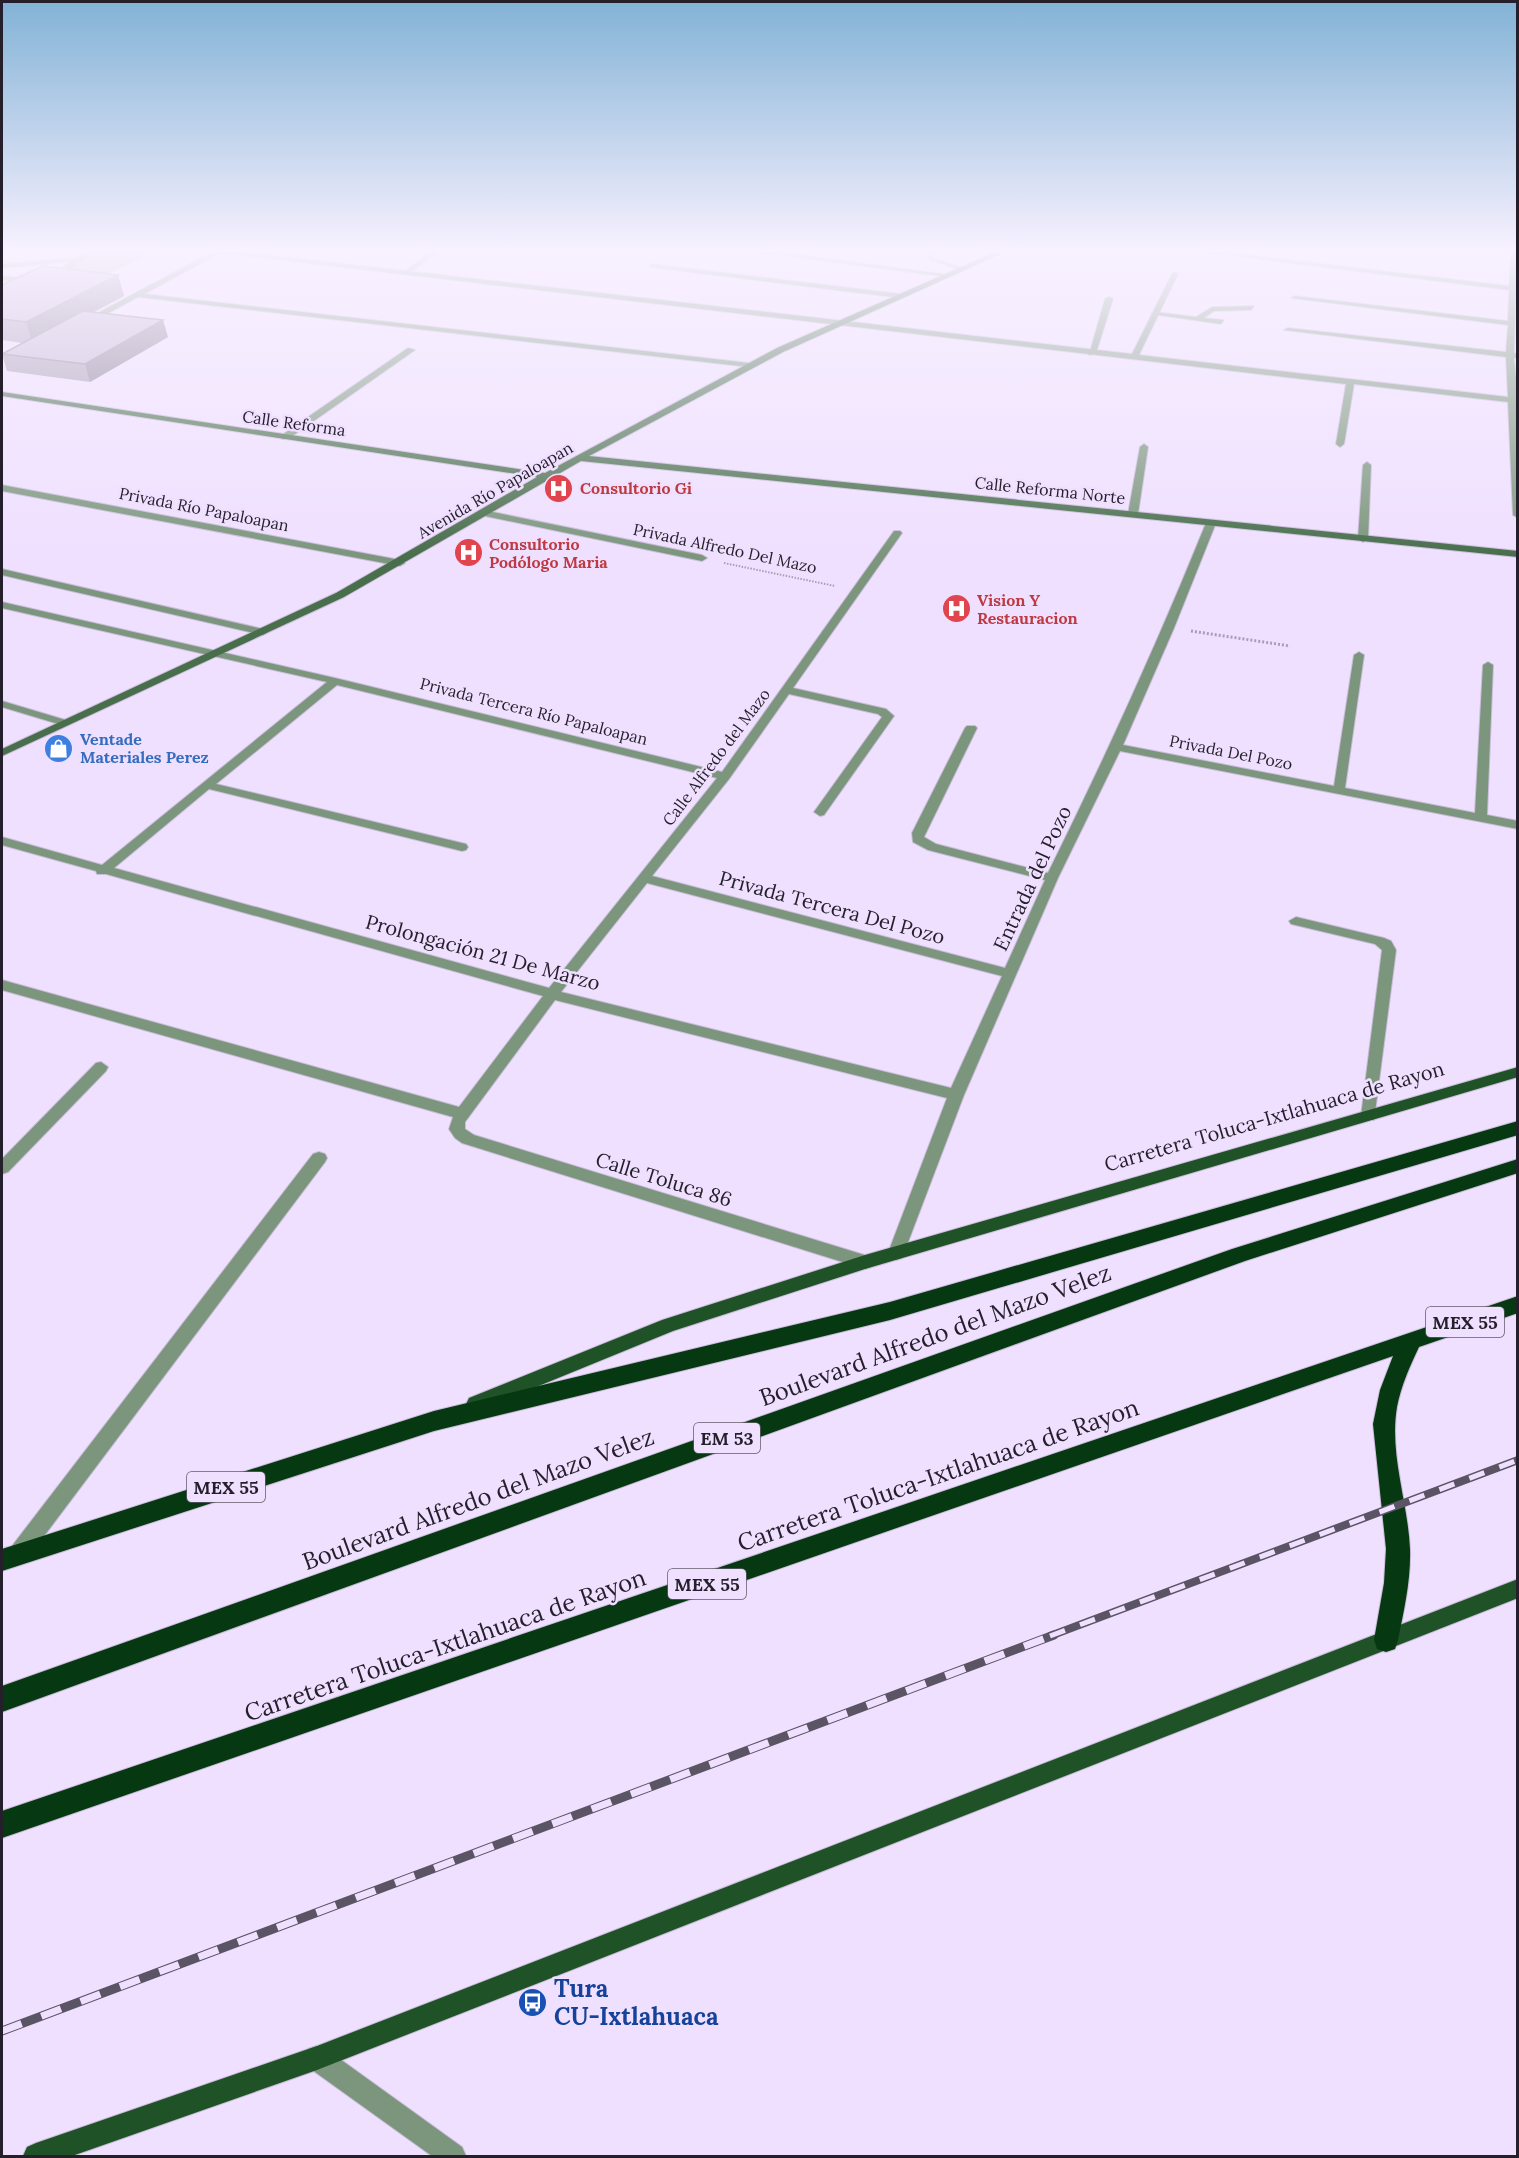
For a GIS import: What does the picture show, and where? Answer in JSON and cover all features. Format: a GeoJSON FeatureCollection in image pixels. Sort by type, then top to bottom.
{"type":"FeatureCollection","features":[{"type":"Feature","properties":{"kind":"highway","name":"Carretera Toluca-Ixtlahuaca de Rayon"},"geometry":{"type":"LineString","coordinates":[[7,1557],[434,1421],[890,1311],[1518,1128]]}},
{"type":"Feature","properties":{"kind":"highway","name":"Boulevard Alfredo del Mazo Velez"},"geometry":{"type":"LineString","coordinates":[[2,1699],[1228,1259],[1518,1166]]}},
{"type":"Feature","properties":{"kind":"highway","name":"Carretera Toluca-Ixtlahuaca de Rayon"},"geometry":{"type":"LineString","coordinates":[[2,1825],[1518,1304]]}},
{"type":"Feature","properties":{"kind":"highway"},"geometry":{"type":"LineString","coordinates":[[1386,1640],[1397,1577],[1398,1551],[1385,1436],[1386,1410],[1393,1382],[1412,1340]]}},
{"type":"Feature","properties":{"kind":"main road","name":"Avenida Río Papaloapan"},"geometry":{"type":"LineString","coordinates":[[2,753],[340,595],[546,476],[775,353]]}},
{"type":"Feature","properties":{"kind":"main road","name":"Calle Reforma"},"geometry":{"type":"LineString","coordinates":[[2,394],[546,476]]}},
{"type":"Feature","properties":{"kind":"main road","name":"Calle Reforma Norte"},"geometry":{"type":"LineString","coordinates":[[579,458],[1518,554]]}},
{"type":"Feature","properties":{"kind":"main road","name":"Carretera Toluca-Ixtlahuaca de Rayon"},"geometry":{"type":"LineString","coordinates":[[434,1421],[668,1325],[864,1262],[1518,1072]]}},
{"type":"Feature","properties":{"kind":"main road"},"geometry":{"type":"LineString","coordinates":[[36,2157],[317,2058],[1518,1588]]}},
{"type":"Feature","properties":{"kind":"street"},"geometry":{"type":"LineString","coordinates":[[285,437],[407,353]]}},
{"type":"Feature","properties":{"kind":"street"},"geometry":{"type":"LineString","coordinates":[[642,353],[749,365]]}},
{"type":"Feature","properties":{"kind":"street"},"geometry":{"type":"LineString","coordinates":[[1092,353],[1515,400]]}},
{"type":"Feature","properties":{"kind":"street"},"geometry":{"type":"LineString","coordinates":[[1134,358],[1137,353]]}},
{"type":"Feature","properties":{"kind":"street"},"geometry":{"type":"LineString","coordinates":[[1485,353],[1514,356],[1518,515]]}},
{"type":"Feature","properties":{"kind":"street"},"geometry":{"type":"LineString","coordinates":[[1340,444],[1350,382]]}},
{"type":"Feature","properties":{"kind":"street"},"geometry":{"type":"LineString","coordinates":[[1133,514],[1144,447]]}},
{"type":"Feature","properties":{"kind":"street"},"geometry":{"type":"LineString","coordinates":[[1363,539],[1367,465]]}},
{"type":"Feature","properties":{"kind":"street","name":"Privada Río Papaloapan"},"geometry":{"type":"LineString","coordinates":[[2,488],[400,562]]}},
{"type":"Feature","properties":{"kind":"street","name":"Privada Alfredo Del Mazo"},"geometry":{"type":"LineString","coordinates":[[483,513],[702,558]]}},
{"type":"Feature","properties":{"kind":"street","name":"Entrada del Pozo"},"geometry":{"type":"LineString","coordinates":[[896,1253],[956,1095],[1052,878],[1116,747],[1169,628],[1211,523]]}},
{"type":"Feature","properties":{"kind":"street","name":"Calle Alfredo del Mazo"},"geometry":{"type":"LineString","coordinates":[[456,1130],[462,1114],[552,994],[725,776],[897,533]]}},
{"type":"Feature","properties":{"kind":"street"},"geometry":{"type":"LineString","coordinates":[[2,572],[263,632]]}},
{"type":"Feature","properties":{"kind":"street","name":"Privada Tercera Río Papaloapan"},"geometry":{"type":"LineString","coordinates":[[2,606],[335,681],[725,776]]}},
{"type":"Feature","properties":{"kind":"street"},"geometry":{"type":"LineString","coordinates":[[1339,790],[1359,655]]}},
{"type":"Feature","properties":{"kind":"street"},"geometry":{"type":"LineString","coordinates":[[1481,818],[1488,665]]}},
{"type":"Feature","properties":{"kind":"street"},"geometry":{"type":"LineString","coordinates":[[102,871],[335,681]]}},
{"type":"Feature","properties":{"kind":"street"},"geometry":{"type":"LineString","coordinates":[[788,690],[882,711],[888,716],[820,812]]}},
{"type":"Feature","properties":{"kind":"street"},"geometry":{"type":"LineString","coordinates":[[2,704],[65,723]]}},
{"type":"Feature","properties":{"kind":"street"},"geometry":{"type":"LineString","coordinates":[[971,728],[917,838],[932,848],[1052,878]]}},
{"type":"Feature","properties":{"kind":"street","name":"Privada Del Pozo"},"geometry":{"type":"LineString","coordinates":[[1116,747],[1518,825]]}},
{"type":"Feature","properties":{"kind":"street"},"geometry":{"type":"LineString","coordinates":[[206,785],[462,847]]}},
{"type":"Feature","properties":{"kind":"street","name":"Prolongación 21 De Marzo"},"geometry":{"type":"LineString","coordinates":[[2,841],[102,871],[552,994],[956,1095]]}},
{"type":"Feature","properties":{"kind":"street","name":"Privada Tercera Del Pozo"},"geometry":{"type":"LineString","coordinates":[[645,878],[1010,974]]}},
{"type":"Feature","properties":{"kind":"street"},"geometry":{"type":"LineString","coordinates":[[1296,921],[1379,941],[1386,944],[1389,950],[1369,1116]]}},
{"type":"Feature","properties":{"kind":"street"},"geometry":{"type":"LineString","coordinates":[[2,986],[462,1114]]}},
{"type":"Feature","properties":{"kind":"street"},"geometry":{"type":"LineString","coordinates":[[2,1168],[101,1067]]}},
{"type":"Feature","properties":{"kind":"street","name":"Calle Toluca 86"},"geometry":{"type":"LineString","coordinates":[[456,1130],[458,1135],[468,1139],[864,1262]]}},
{"type":"Feature","properties":{"kind":"street"},"geometry":{"type":"LineString","coordinates":[[7,1557],[319,1158]]}},
{"type":"Feature","properties":{"kind":"street"},"geometry":{"type":"LineString","coordinates":[[317,2058],[453,2157]]}},
{"type":"Feature","properties":{"kind":"path","name":"Privada Alfredo Del Mazo"},"geometry":{"type":"LineString","coordinates":[[702,558],[856,590]]}},
{"type":"Feature","properties":{"kind":"path"},"geometry":{"type":"LineString","coordinates":[[1169,628],[1290,646]]}},
{"type":"Feature","properties":{"kind":"building"},"geometry":{"type":"Polygon","coordinates":[[[4,353],[105,353],[85,364],[2,354],[4,353]]]}},
{"type":"Feature","properties":{"kind":"railway"},"geometry":{"type":"LineString","coordinates":[[1050,1636],[1518,1460]]}},
{"type":"Feature","properties":{"kind":"railway"},"geometry":{"type":"LineString","coordinates":[[2,2031],[1054,1635]]}},
{"type":"Feature","properties":{"kind":"place","name":"Consultorio Gi"},"geometry":{"type":"Point","coordinates":[559,488]}},
{"type":"Feature","properties":{"kind":"place","name":"Consultorio Podólogo Maria"},"geometry":{"type":"Point","coordinates":[468,553]}},
{"type":"Feature","properties":{"kind":"place","name":"Vision Y Restauracion"},"geometry":{"type":"Point","coordinates":[956,609]}},
{"type":"Feature","properties":{"kind":"place","name":"Ventade Materiales Perez"},"geometry":{"type":"Point","coordinates":[59,748]}},
{"type":"Feature","properties":{"kind":"place","name":"Tura CU-Ixtlahuaca"},"geometry":{"type":"Point","coordinates":[533,2002]}}]}
